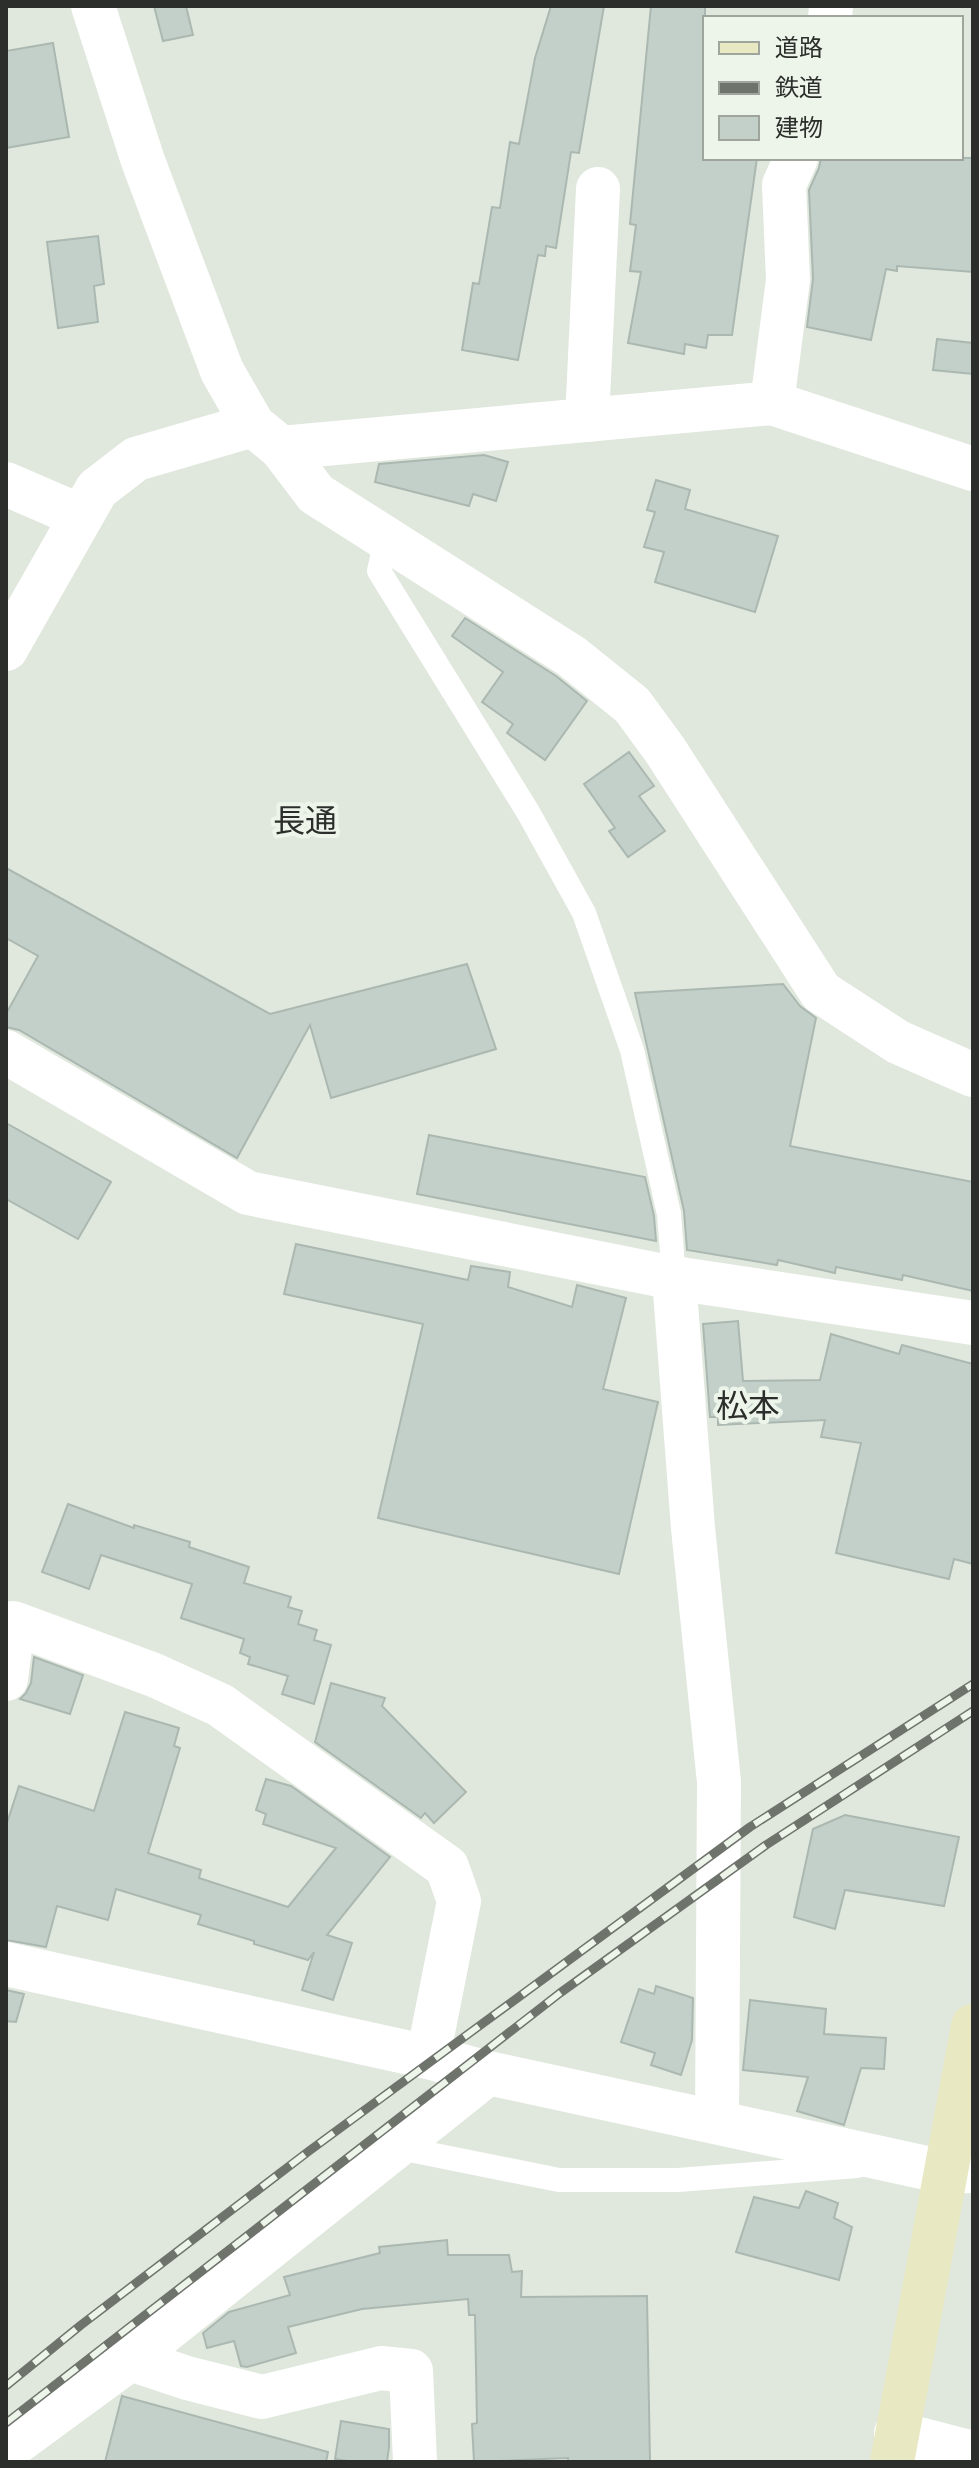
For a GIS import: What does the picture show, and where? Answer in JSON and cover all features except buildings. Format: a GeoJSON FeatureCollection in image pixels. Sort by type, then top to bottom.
{"type":"FeatureCollection","features":[{"type":"Feature","properties":{"kind":"street"},"geometry":{"type":"LineString","coordinates":[[93,6],[143,161],[222,371],[267,436],[316,494],[571,656],[632,705],[665,750],[821,992],[898,1042],[973,1075]]}},
{"type":"Feature","properties":{"kind":"street"},"geometry":{"type":"LineString","coordinates":[[772,403],[788,280],[784,185],[795,160]]}},
{"type":"Feature","properties":{"kind":"street"},"geometry":{"type":"LineString","coordinates":[[587,420],[598,189]]}},
{"type":"Feature","properties":{"kind":"street"},"geometry":{"type":"LineString","coordinates":[[6,649],[97,489],[136,459],[267,436],[587,420],[772,403],[973,469]]}},
{"type":"Feature","properties":{"kind":"street"},"geometry":{"type":"LineString","coordinates":[[6,484],[80,516]]}},
{"type":"Feature","properties":{"kind":"street"},"geometry":{"type":"LineString","coordinates":[[6,1052],[248,1193],[674,1278],[973,1323]]}},
{"type":"Feature","properties":{"kind":"street"},"geometry":{"type":"LineString","coordinates":[[674,1278],[693,1528],[719,1782],[717,2122]]}},
{"type":"Feature","properties":{"kind":"street"},"geometry":{"type":"LineString","coordinates":[[6,1679],[13,1623],[154,1675],[220,1705],[447,1867],[459,1901],[428,2057]]}},
{"type":"Feature","properties":{"kind":"street"},"geometry":{"type":"LineString","coordinates":[[6,1964],[488,2073],[902,2163],[959,2172]]}},
{"type":"Feature","properties":{"kind":"street"},"geometry":{"type":"LineString","coordinates":[[973,2026],[959,2172],[894,2448],[973,2453]]}},
{"type":"Feature","properties":{"kind":"street"},"geometry":{"type":"LineString","coordinates":[[6,2450],[130,2359],[488,2073]]}},
{"type":"Feature","properties":{"kind":"street"},"geometry":{"type":"LineString","coordinates":[[130,2359],[187,2378],[262,2397],[381,2368],[411,2371],[415,2462]]}},
{"type":"Feature","properties":{"kind":"lane"},"geometry":{"type":"LineString","coordinates":[[386,539],[379,571],[528,812],[584,913],[632,1050],[669,1214],[674,1278]]}},
{"type":"Feature","properties":{"kind":"lane"},"geometry":{"type":"LineString","coordinates":[[395,2147],[559,2180],[678,2180],[902,2163]]}},
{"type":"Feature","properties":{"kind":"railway"},"geometry":{"type":"LineString","coordinates":[[6,2386],[309,2151],[750,1827],[973,1684]]}},
{"type":"Feature","properties":{"kind":"railway"},"geometry":{"type":"LineString","coordinates":[[6,2423],[560,1993],[766,1845],[973,1711]]}},
{"type":"Feature","properties":{"kind":"district","name":"長通"},"geometry":{"type":"Point","coordinates":[305,821]}},
{"type":"Feature","properties":{"kind":"district","name":"松本"},"geometry":{"type":"Point","coordinates":[748,1406]}}]}
